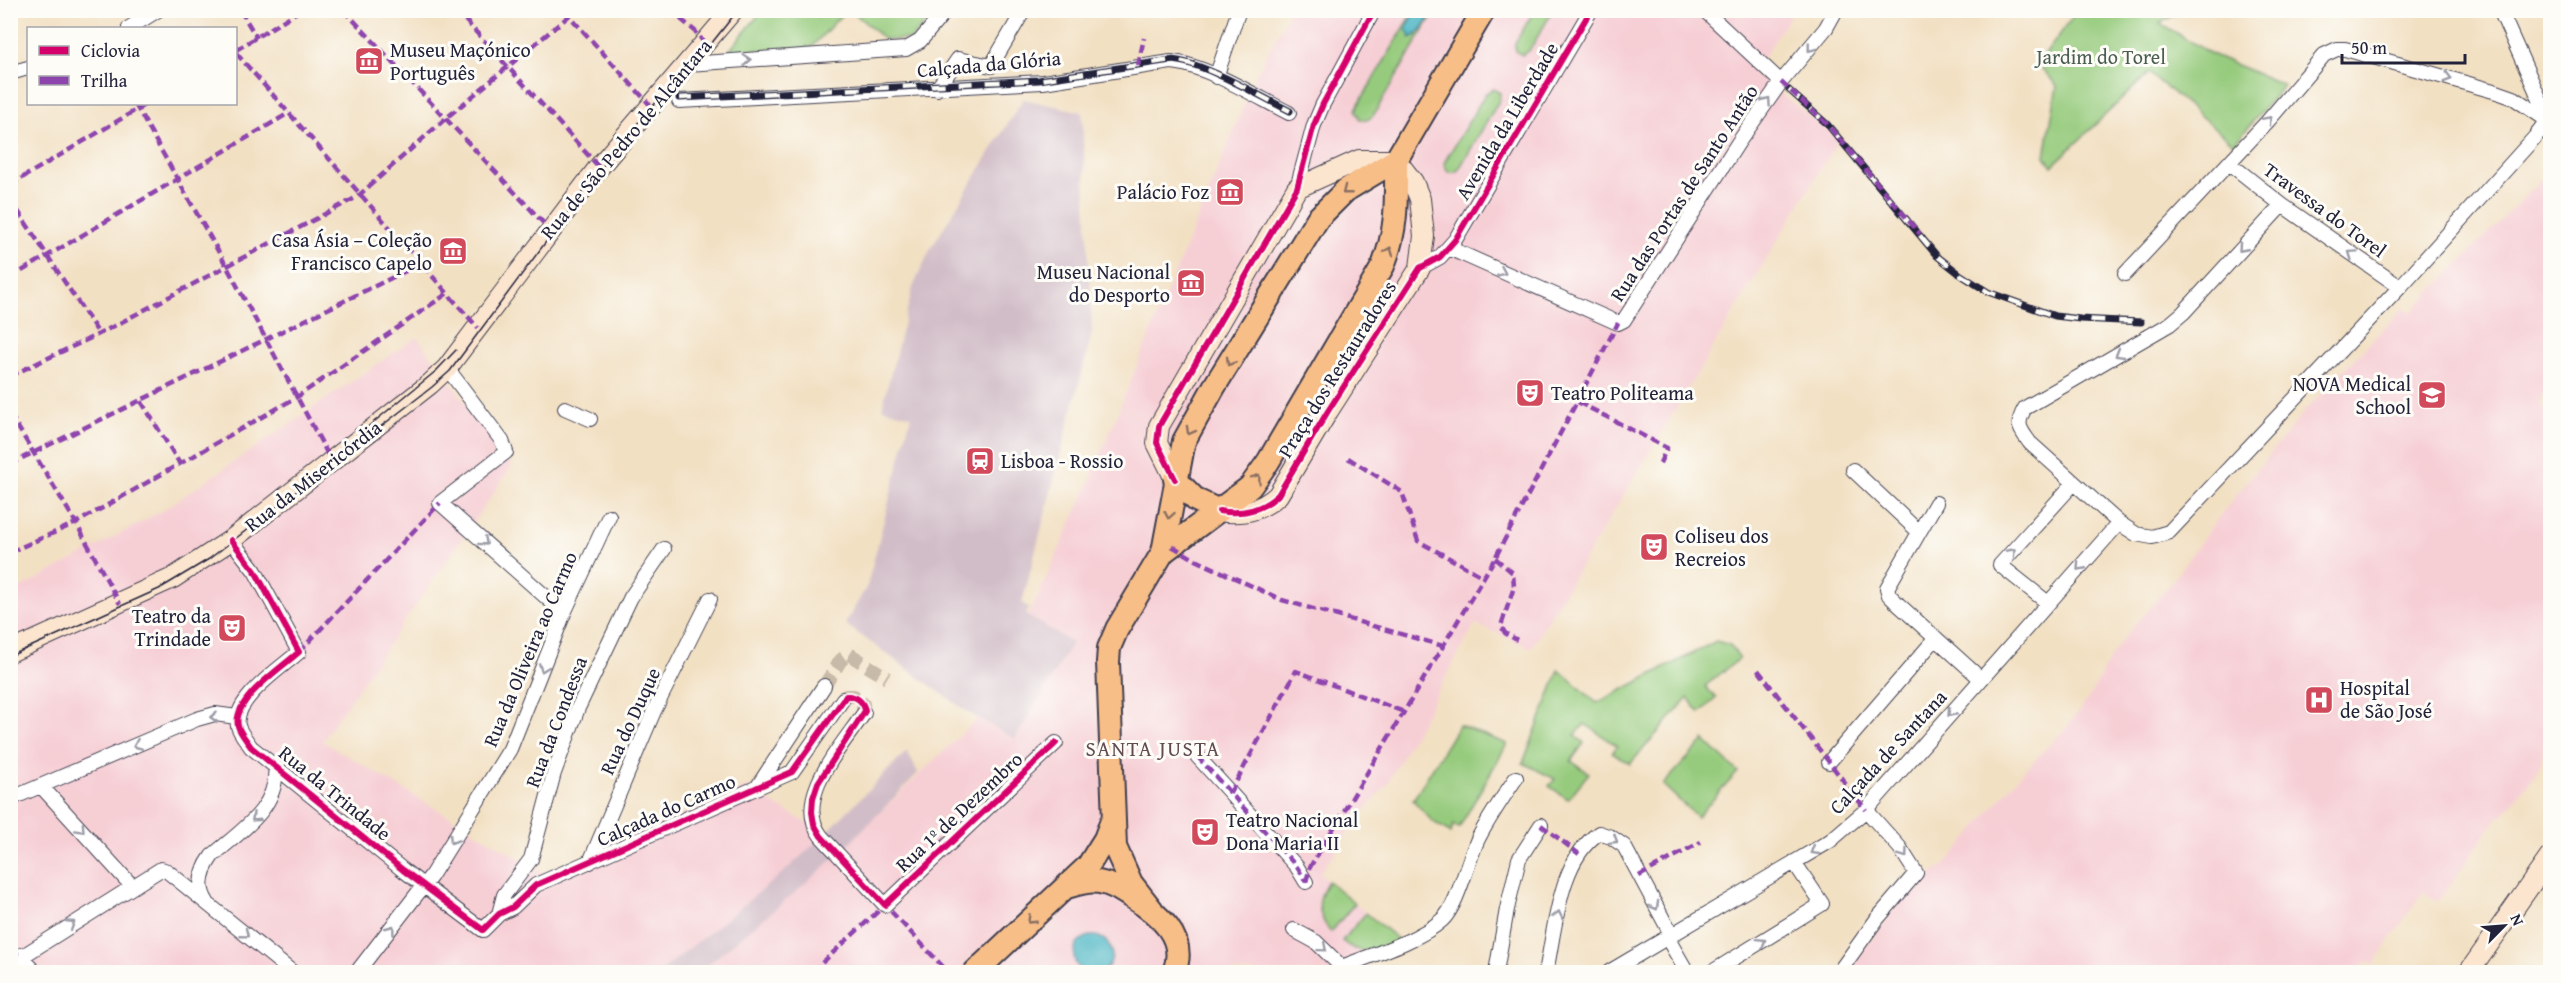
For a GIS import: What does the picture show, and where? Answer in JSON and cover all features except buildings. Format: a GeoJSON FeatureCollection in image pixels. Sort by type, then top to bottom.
{"type":"FeatureCollection","features":[{"type":"Feature","properties":{"kind":"main road"},"geometry":{"type":"LineString","coordinates":[[1174,972],[1179,955],[1175,940],[1166,924],[1131,883],[1119,859],[1114,840],[1107,677],[1109,648],[1117,629],[1163,552],[1184,441],[1220,377],[1318,218],[1346,190],[1396,160],[1484,10]]}},
{"type":"Feature","properties":{"kind":"main road","name":"Praça dos Restauradores"},"geometry":{"type":"LineString","coordinates":[[1163,552],[1254,482],[1383,266],[1397,220],[1396,160]]}},
{"type":"Feature","properties":{"kind":"main road","name":"Praça dos Restauradores"},"geometry":{"type":"LineString","coordinates":[[1175,479],[1196,500],[1219,511]]}},
{"type":"Feature","properties":{"kind":"main road"},"geometry":{"type":"LineString","coordinates":[[975,972],[1067,887],[1095,857],[1113,818]]}},
{"type":"Feature","properties":{"kind":"main road"},"geometry":{"type":"LineString","coordinates":[[1067,887],[1089,881],[1101,882],[1113,886],[1152,910]]}},
{"type":"Feature","properties":{"kind":"street"},"geometry":{"type":"LineString","coordinates":[[131,27],[158,10]]}},
{"type":"Feature","properties":{"kind":"street","name":"Rua de São Pedro de Alcântara"},"geometry":{"type":"LineString","coordinates":[[447,368],[621,140],[733,10]]}},
{"type":"Feature","properties":{"kind":"street"},"geometry":{"type":"LineString","coordinates":[[688,64],[906,49],[920,41],[946,10]]}},
{"type":"Feature","properties":{"kind":"street"},"geometry":{"type":"LineString","coordinates":[[937,89],[958,59],[991,66],[1024,10]]}},
{"type":"Feature","properties":{"kind":"street"},"geometry":{"type":"LineString","coordinates":[[1216,77],[1239,10]]}},
{"type":"Feature","properties":{"kind":"street"},"geometry":{"type":"LineString","coordinates":[[1298,188],[1314,125],[1337,74],[1374,10]]}},
{"type":"Feature","properties":{"kind":"street","name":"Avenida da Liberdade"},"geometry":{"type":"LineString","coordinates":[[1469,218],[1591,10]]}},
{"type":"Feature","properties":{"kind":"street"},"geometry":{"type":"LineString","coordinates":[[1704,10],[1781,82]]}},
{"type":"Feature","properties":{"kind":"street","name":"Rua das Portas de Santo Antão"},"geometry":{"type":"LineString","coordinates":[[1449,248],[1618,323],[1629,315],[1697,203],[1781,82],[1826,28],[1836,10]]}},
{"type":"Feature","properties":{"kind":"street"},"geometry":{"type":"LineString","coordinates":[[2500,10],[2550,120]]}},
{"type":"Feature","properties":{"kind":"street"},"geometry":{"type":"LineString","coordinates":[[2125,274],[2229,163],[2324,56],[2337,48],[2497,92],[2514,98],[2550,120]]}},
{"type":"Feature","properties":{"kind":"street","name":"Calçada da Glória"},"geometry":{"type":"LineString","coordinates":[[679,101],[1043,82],[1171,62],[1180,63],[1216,77],[1289,113]]}},
{"type":"Feature","properties":{"kind":"street"},"geometry":{"type":"LineString","coordinates":[[10,73],[27,68]]}},
{"type":"Feature","properties":{"kind":"street"},"geometry":{"type":"LineString","coordinates":[[2282,204],[2183,314],[2170,324],[2025,408],[2019,418],[2021,429],[2031,443],[2119,524],[2136,534],[2152,537],[2169,532],[2400,287],[2550,120]]}},
{"type":"Feature","properties":{"kind":"street"},"geometry":{"type":"LineString","coordinates":[[1298,188],[1359,160],[1396,160],[1413,182],[1420,200],[1424,236],[1420,268]]}},
{"type":"Feature","properties":{"kind":"street","name":"Travessa do Torel"},"geometry":{"type":"LineString","coordinates":[[2229,163],[2282,204],[2400,287]]}},
{"type":"Feature","properties":{"kind":"street","name":"Praça dos Restauradores"},"geometry":{"type":"LineString","coordinates":[[1175,479],[1157,443],[1159,426],[1298,188]]}},
{"type":"Feature","properties":{"kind":"street","name":"Praça dos Restauradores"},"geometry":{"type":"LineString","coordinates":[[1219,511],[1233,514],[1250,511],[1266,505],[1278,495],[1328,411],[1420,268],[1449,248],[1469,218]]}},
{"type":"Feature","properties":{"kind":"street"},"geometry":{"type":"LineString","coordinates":[[447,368],[502,441],[507,452],[440,503],[564,613]]}},
{"type":"Feature","properties":{"kind":"street","name":"Rua da Misericórdia"},"geometry":{"type":"LineString","coordinates":[[10,652],[173,578],[231,540],[352,446],[447,368]]}},
{"type":"Feature","properties":{"kind":"street"},"geometry":{"type":"LineString","coordinates":[[565,408],[590,419]]}},
{"type":"Feature","properties":{"kind":"street"},"geometry":{"type":"LineString","coordinates":[[1852,470],[1919,532]]}},
{"type":"Feature","properties":{"kind":"street"},"geometry":{"type":"LineString","coordinates":[[2048,603],[2000,565],[2074,483]]}},
{"type":"Feature","properties":{"kind":"street"},"geometry":{"type":"LineString","coordinates":[[1936,503],[1887,588],[1889,596],[1981,679]]}},
{"type":"Feature","properties":{"kind":"street","name":"Rua da Oliveira ao Carmo"},"geometry":{"type":"LineString","coordinates":[[357,972],[424,885],[510,748],[564,613],[609,516]]}},
{"type":"Feature","properties":{"kind":"street","name":"Calçada de Santana"},"geometry":{"type":"LineString","coordinates":[[1609,972],[1670,938],[1830,841],[1866,810],[2119,524]]}},
{"type":"Feature","properties":{"kind":"street"},"geometry":{"type":"LineString","coordinates":[[10,799],[197,719],[215,714],[237,717],[247,697],[299,652],[255,571],[231,540]]}},
{"type":"Feature","properties":{"kind":"street","name":"Rua da Condessa"},"geometry":{"type":"LineString","coordinates":[[499,914],[504,895],[531,859],[554,773],[578,708],[631,597],[664,549]]}},
{"type":"Feature","properties":{"kind":"street","name":"Rua do Duque"},"geometry":{"type":"LineString","coordinates":[[590,862],[654,711],[710,599]]}},
{"type":"Feature","properties":{"kind":"street"},"geometry":{"type":"LineString","coordinates":[[1829,762],[1936,638]]}},
{"type":"Feature","properties":{"kind":"street","name":"Calçada do Carmo"},"geometry":{"type":"LineString","coordinates":[[759,786],[824,686]]}},
{"type":"Feature","properties":{"kind":"street","name":"Calçada do Carmo"},"geometry":{"type":"LineString","coordinates":[[483,930],[499,914],[513,907],[536,885],[797,768],[843,699]]}},
{"type":"Feature","properties":{"kind":"street","name":"Rua 1º de Dezembro"},"geometry":{"type":"LineString","coordinates":[[864,713],[818,783],[813,798],[812,812],[814,824],[821,836],[885,904],[1056,743]]}},
{"type":"Feature","properties":{"kind":"street","name":"Rua da Trindade"},"geometry":{"type":"LineString","coordinates":[[237,717],[239,729],[251,747],[483,930]]}},
{"type":"Feature","properties":{"kind":"street"},"geometry":{"type":"LineString","coordinates":[[1197,756],[1297,867],[1306,882]]}},
{"type":"Feature","properties":{"kind":"street"},"geometry":{"type":"LineString","coordinates":[[212,908],[204,898],[202,890],[201,878],[205,867],[269,802],[276,785],[275,766]]}},
{"type":"Feature","properties":{"kind":"street"},"geometry":{"type":"LineString","coordinates":[[1294,930],[1316,942],[1344,970],[1410,940],[1442,920],[1452,905],[1480,835],[1516,778]]}},
{"type":"Feature","properties":{"kind":"street"},"geometry":{"type":"LineString","coordinates":[[41,786],[132,886]]}},
{"type":"Feature","properties":{"kind":"street"},"geometry":{"type":"LineString","coordinates":[[1839,972],[1877,920],[1916,873],[1900,848],[1866,810]]}},
{"type":"Feature","properties":{"kind":"street"},"geometry":{"type":"LineString","coordinates":[[1496,972],[1519,859],[1541,825]]}},
{"type":"Feature","properties":{"kind":"street"},"geometry":{"type":"LineString","coordinates":[[1546,972],[1567,872],[1579,854],[1599,833],[1624,846],[1687,972]]}},
{"type":"Feature","properties":{"kind":"street"},"geometry":{"type":"LineString","coordinates":[[1712,972],[1822,904],[1794,862]]}},
{"type":"Feature","properties":{"kind":"street"},"geometry":{"type":"LineString","coordinates":[[2469,972],[2488,943],[2549,863]]}},
{"type":"Feature","properties":{"kind":"street"},"geometry":{"type":"LineString","coordinates":[[34,972],[16,960],[158,870],[167,871],[292,972]]}},
{"type":"Feature","properties":{"kind":"shaded area"},"geometry":{"type":"Polygon","coordinates":[[[1290,11],[1793,11],[1754,73],[1839,139],[1531,648],[1475,624],[1386,786],[1362,814],[1320,873],[1328,881],[1321,892],[1318,903],[1320,915],[1330,931],[1355,903],[1366,913],[1342,941],[1362,953],[1368,972],[11,972],[10,594],[162,511],[417,337],[512,466],[322,741],[546,874],[746,787],[845,846],[976,720],[1040,591],[1084,495],[1257,73],[1290,11]]]}},
{"type":"Feature","properties":{"kind":"shaded area"},"geometry":{"type":"Polygon","coordinates":[[[1023,99],[1082,112],[1092,333],[1022,603],[1029,608],[1026,615],[1072,643],[1015,739],[969,713],[845,624],[867,586],[911,416],[882,408],[913,287],[930,250],[1023,99]]]}},
{"type":"Feature","properties":{"kind":"shaded area","name":"Hospital de São José"},"geometry":{"type":"Polygon","coordinates":[[[2550,171],[2550,378],[2540,403],[2550,419],[2550,699],[2541,766],[2502,817],[2500,816],[2495,822],[2438,902],[2423,892],[2373,965],[2366,961],[2358,972],[1847,972],[1910,888],[1944,866],[2022,773],[2068,726],[2093,691],[2111,656],[2125,636],[2171,583],[2217,519],[2302,414],[2404,307],[2410,313],[2550,171]]]}},
{"type":"Feature","properties":{"kind":"shaded area"},"geometry":{"type":"Polygon","coordinates":[[[907,751],[918,773],[842,851],[699,972],[660,972],[784,872],[907,751]]]}},
{"type":"Feature","properties":{"kind":"green space"},"geometry":{"type":"Polygon","coordinates":[[[762,11],[845,11],[811,48],[729,51],[762,11]]]}},
{"type":"Feature","properties":{"kind":"green space"},"geometry":{"type":"Polygon","coordinates":[[[852,11],[936,11],[911,39],[885,40],[852,11]]]}},
{"type":"Feature","properties":{"kind":"green space"},"geometry":{"type":"Polygon","coordinates":[[[1414,11],[1408,26],[1417,36],[1432,11],[1435,11],[1373,116],[1367,120],[1360,119],[1356,111],[1357,107],[1414,11]]]}},
{"type":"Feature","properties":{"kind":"green space"},"geometry":{"type":"Polygon","coordinates":[[[1534,11],[1553,11],[1529,51],[1522,55],[1515,51],[1515,43],[1534,11]]]}},
{"type":"Feature","properties":{"kind":"green space","name":"Jardim do Torel"},"geometry":{"type":"Polygon","coordinates":[[[2077,11],[2182,11],[2160,23],[2211,54],[2284,85],[2234,144],[2149,73],[2052,166],[2045,156],[2057,86],[2038,64],[2077,11]]]}},
{"type":"Feature","properties":{"kind":"green space"},"geometry":{"type":"Polygon","coordinates":[[[1493,89],[1500,93],[1499,101],[1459,169],[1456,172],[1448,172],[1445,161],[1486,93],[1493,89]]]}},
{"type":"Feature","properties":{"kind":"green space"},"geometry":{"type":"Polygon","coordinates":[[[1716,641],[1730,645],[1740,658],[1705,686],[1716,698],[1700,713],[1688,698],[1630,764],[1612,753],[1617,746],[1585,724],[1575,735],[1584,743],[1571,761],[1589,773],[1568,799],[1549,786],[1555,779],[1523,763],[1559,670],[1597,703],[1716,641]]]}},
{"type":"Feature","properties":{"kind":"green space"},"geometry":{"type":"Polygon","coordinates":[[[1459,725],[1507,744],[1459,828],[1453,825],[1451,833],[1432,821],[1413,800],[1459,725]]]}},
{"type":"Feature","properties":{"kind":"green space"},"geometry":{"type":"Polygon","coordinates":[[[1704,740],[1738,772],[1697,817],[1663,785],[1704,740]]]}},
{"type":"Feature","properties":{"kind":"green space"},"geometry":{"type":"Polygon","coordinates":[[[1328,881],[1355,903],[1331,932],[1319,907],[1321,894],[1328,881]]]}},
{"type":"Feature","properties":{"kind":"green space"},"geometry":{"type":"Polygon","coordinates":[[[1366,913],[1400,941],[1363,951],[1342,941],[1366,913]]]}},
{"type":"Feature","properties":{"kind":"water"},"geometry":{"type":"Polygon","coordinates":[[[1416,10],[1432,11],[1421,30],[1411,38],[1406,29],[1416,10]]]}},
{"type":"Feature","properties":{"kind":"water"},"geometry":{"type":"Polygon","coordinates":[[[1093,936],[1106,942],[1112,955],[1106,968],[1093,974],[1080,968],[1074,955],[1080,942],[1093,936]]]}},
{"type":"Feature","properties":{"kind":"tunnel"},"geometry":{"type":"LineString","coordinates":[[824,686],[841,660],[849,654],[887,678]]}},
{"type":"Feature","properties":{"kind":"tunnel"},"geometry":{"type":"LineString","coordinates":[[843,699],[846,696],[854,696],[863,704],[864,713]]}},
{"type":"Feature","properties":{"kind":"tram line"},"geometry":{"type":"LineString","coordinates":[[10,656],[159,589],[209,559],[432,387],[450,371],[597,173],[647,112],[703,54],[738,10]]}},
{"type":"Feature","properties":{"kind":"tram line"},"geometry":{"type":"LineString","coordinates":[[342,448],[436,371],[456,350]]}},
{"type":"Feature","properties":{"kind":"railway"},"geometry":{"type":"LineString","coordinates":[[679,98],[1039,80],[1171,60],[1215,73],[1290,111]]}},
{"type":"Feature","properties":{"kind":"railway"},"geometry":{"type":"LineString","coordinates":[[1789,90],[1827,124],[1937,256],[1961,275],[1988,292],[2055,316],[2141,322]]}},
{"type":"Feature","properties":{"kind":"marked path"},"geometry":{"type":"LineString","coordinates":[[240,10],[257,38]]}},
{"type":"Feature","properties":{"kind":"marked path"},"geometry":{"type":"LineString","coordinates":[[237,49],[300,10]]}},
{"type":"Feature","properties":{"kind":"marked path"},"geometry":{"type":"LineString","coordinates":[[344,10],[550,230]]}},
{"type":"Feature","properties":{"kind":"marked path"},"geometry":{"type":"LineString","coordinates":[[456,10],[599,167]]}},
{"type":"Feature","properties":{"kind":"marked path"},"geometry":{"type":"LineString","coordinates":[[564,10],[650,105]]}},
{"type":"Feature","properties":{"kind":"marked path"},"geometry":{"type":"LineString","coordinates":[[10,376],[99,334],[357,197],[445,119],[576,10]]}},
{"type":"Feature","properties":{"kind":"marked path"},"geometry":{"type":"LineString","coordinates":[[670,10],[695,31],[705,44]]}},
{"type":"Feature","properties":{"kind":"marked path"},"geometry":{"type":"LineString","coordinates":[[1138,66],[1144,38]]}},
{"type":"Feature","properties":{"kind":"marked path"},"geometry":{"type":"LineString","coordinates":[[237,54],[478,328]]}},
{"type":"Feature","properties":{"kind":"marked path"},"geometry":{"type":"LineString","coordinates":[[1781,82],[1827,124],[1920,234]]}},
{"type":"Feature","properties":{"kind":"marked path"},"geometry":{"type":"LineString","coordinates":[[136,105],[226,265],[332,462]]}},
{"type":"Feature","properties":{"kind":"marked path"},"geometry":{"type":"LineString","coordinates":[[10,185],[144,105]]}},
{"type":"Feature","properties":{"kind":"marked path"},"geometry":{"type":"LineString","coordinates":[[10,278],[289,113]]}},
{"type":"Feature","properties":{"kind":"marked path"},"geometry":{"type":"LineString","coordinates":[[10,199],[99,334]]}},
{"type":"Feature","properties":{"kind":"marked path"},"geometry":{"type":"LineString","coordinates":[[10,464],[422,263]]}},
{"type":"Feature","properties":{"kind":"marked path"},"geometry":{"type":"LineString","coordinates":[[10,552],[76,523],[297,397],[448,293]]}},
{"type":"Feature","properties":{"kind":"marked path"},"geometry":{"type":"LineString","coordinates":[[1306,882],[1310,867],[1495,558],[1618,323]]}},
{"type":"Feature","properties":{"kind":"marked path"},"geometry":{"type":"LineString","coordinates":[[141,401],[180,464]]}},
{"type":"Feature","properties":{"kind":"marked path"},"geometry":{"type":"LineString","coordinates":[[1578,402],[1667,448],[1658,467]]}},
{"type":"Feature","properties":{"kind":"marked path"},"geometry":{"type":"LineString","coordinates":[[10,414],[76,523],[120,604]]}},
{"type":"Feature","properties":{"kind":"marked path"},"geometry":{"type":"LineString","coordinates":[[1348,458],[1402,492],[1418,541],[1484,577]]}},
{"type":"Feature","properties":{"kind":"marked path"},"geometry":{"type":"LineString","coordinates":[[299,652],[440,503]]}},
{"type":"Feature","properties":{"kind":"marked path"},"geometry":{"type":"LineString","coordinates":[[1172,546],[1196,560],[1282,600],[1443,646]]}},
{"type":"Feature","properties":{"kind":"marked path"},"geometry":{"type":"LineString","coordinates":[[1495,558],[1513,573],[1514,587],[1501,626],[1505,633],[1517,640]]}},
{"type":"Feature","properties":{"kind":"marked path"},"geometry":{"type":"LineString","coordinates":[[1758,670],[1866,810]]}},
{"type":"Feature","properties":{"kind":"marked path"},"geometry":{"type":"LineString","coordinates":[[1230,793],[1296,671],[1404,712]]}},
{"type":"Feature","properties":{"kind":"marked path"},"geometry":{"type":"LineString","coordinates":[[1197,756],[1297,867],[1306,882]]}},
{"type":"Feature","properties":{"kind":"marked path"},"geometry":{"type":"LineString","coordinates":[[1541,825],[1579,854]]}},
{"type":"Feature","properties":{"kind":"marked path"},"geometry":{"type":"LineString","coordinates":[[1639,876],[1701,842]]}},
{"type":"Feature","properties":{"kind":"marked path"},"geometry":{"type":"LineString","coordinates":[[812,972],[885,905],[948,972]]}},
{"type":"Feature","properties":{"kind":"marked path"},"geometry":{"type":"LineString","coordinates":[[10,952],[21,955]]}},
{"type":"Feature","properties":{"kind":"cycle path"},"geometry":{"type":"LineString","coordinates":[[1175,479],[1157,443],[1159,426],[1297,188],[1314,125],[1323,104],[1374,10]]}},
{"type":"Feature","properties":{"kind":"cycle path"},"geometry":{"type":"LineString","coordinates":[[1219,511],[1251,511],[1265,505],[1278,495],[1328,411],[1420,268],[1440,257],[1455,240],[1591,10]]}},
{"type":"Feature","properties":{"kind":"cycle path"},"geometry":{"type":"LineString","coordinates":[[231,540],[255,571],[299,652],[260,685],[242,706],[238,716],[238,726],[242,734],[251,747],[403,870],[483,930],[499,914],[513,907],[536,885],[792,772],[846,696],[859,700],[865,711],[818,783],[813,798],[814,824],[821,836],[885,905],[1056,743]]}},
{"type":"Feature","properties":{"kind":"place","name":"Museu Maçónico Português"},"geometry":{"type":"Point","coordinates":[369,61]}},
{"type":"Feature","properties":{"kind":"place","name":"Palácio Foz"},"geometry":{"type":"Point","coordinates":[1230,192]}},
{"type":"Feature","properties":{"kind":"place","name":"Casa Ásia – Coleção Francisco Capelo"},"geometry":{"type":"Point","coordinates":[453,251]}},
{"type":"Feature","properties":{"kind":"place","name":"Museu Nacional do Desporto"},"geometry":{"type":"Point","coordinates":[1191,283]}},
{"type":"Feature","properties":{"kind":"place","name":"Teatro Politeama"},"geometry":{"type":"Point","coordinates":[1530,393]}},
{"type":"Feature","properties":{"kind":"place","name":"NOVA Medical School"},"geometry":{"type":"Point","coordinates":[2432,395]}},
{"type":"Feature","properties":{"kind":"place","name":"Lisboa - Rossio"},"geometry":{"type":"Point","coordinates":[980,461]}},
{"type":"Feature","properties":{"kind":"place","name":"Coliseu dos Recreios"},"geometry":{"type":"Point","coordinates":[1654,547]}},
{"type":"Feature","properties":{"kind":"place","name":"Teatro da Trindade"},"geometry":{"type":"Point","coordinates":[232,628]}},
{"type":"Feature","properties":{"kind":"place","name":"Hospital de São José"},"geometry":{"type":"Point","coordinates":[2319,700]}},
{"type":"Feature","properties":{"kind":"place","name":"Teatro Nacional Dona Maria II"},"geometry":{"type":"Point","coordinates":[1205,832]}},
{"type":"Feature","properties":{"kind":"district","name":"SANTA JUSTA"},"geometry":{"type":"Point","coordinates":[1153,749]}}]}
